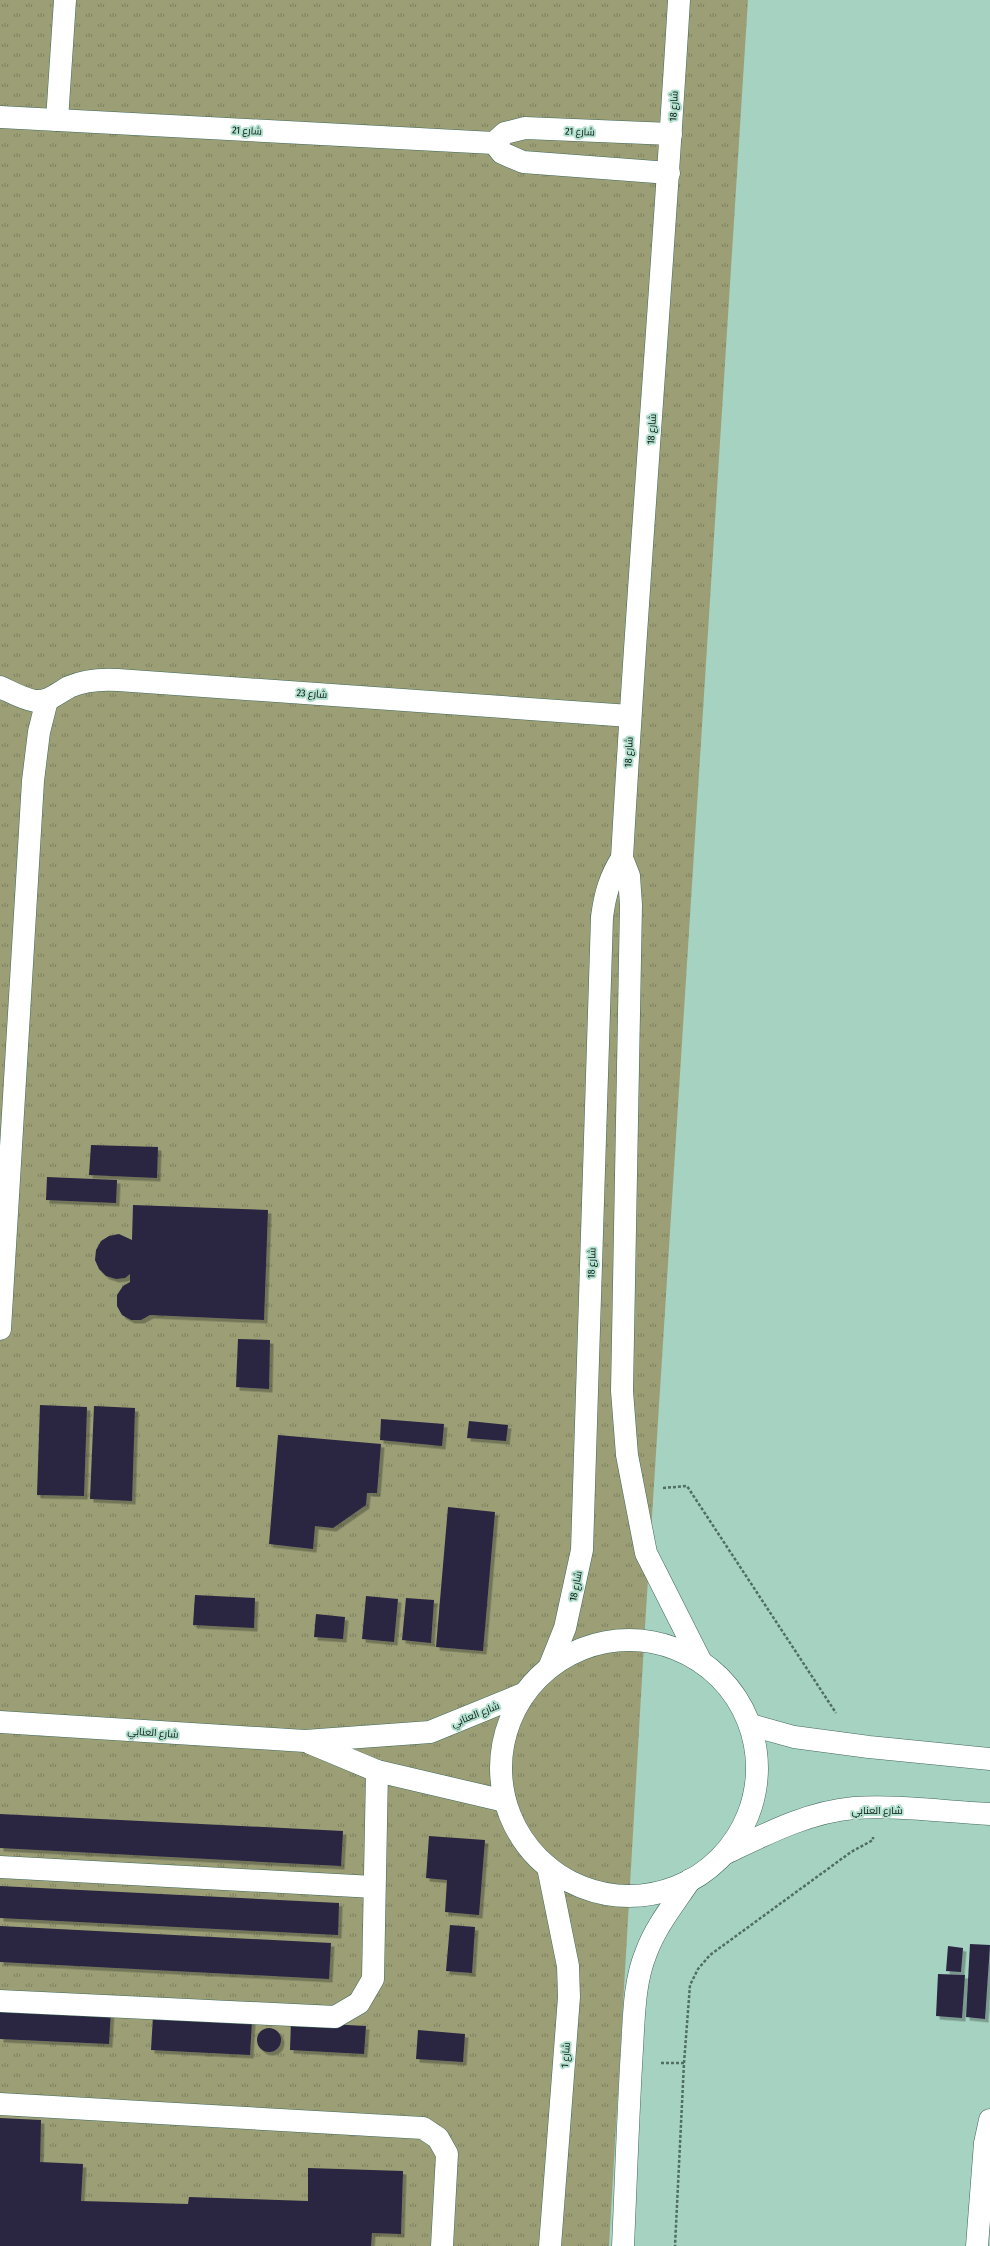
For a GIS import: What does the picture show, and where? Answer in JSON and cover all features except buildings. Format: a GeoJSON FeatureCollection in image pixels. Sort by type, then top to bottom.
{"type":"FeatureCollection","features":[{"type":"Feature","properties":{"kind":"street"},"geometry":{"type":"LineString","coordinates":[[57,120],[65,0]]}},
{"type":"Feature","properties":{"kind":"street","name":"شارع 18"},"geometry":{"type":"LineString","coordinates":[[679,0],[669,173],[630,716],[622,858],[629,876],[631,906],[622,1391],[627,1448],[646,1553],[700,1660]]}},
{"type":"Feature","properties":{"kind":"street","name":"شارع 21"},"geometry":{"type":"LineString","coordinates":[[0,117],[494,143],[505,133],[525,128],[671,134]]}},
{"type":"Feature","properties":{"kind":"street"},"geometry":{"type":"LineString","coordinates":[[494,143],[502,152],[523,162],[669,173]]}},
{"type":"Feature","properties":{"kind":"street","name":"شارع 23"},"geometry":{"type":"LineString","coordinates":[[0,687],[36,701],[47,700],[85,682],[118,680],[630,716]]}},
{"type":"Feature","properties":{"kind":"street"},"geometry":{"type":"LineString","coordinates":[[0,1329],[7,1116],[33,781],[39,732],[47,700]]}},
{"type":"Feature","properties":{"kind":"street","name":"شارع 18"},"geometry":{"type":"LineString","coordinates":[[549,1668],[565,1628],[582,1550],[602,917],[606,889],[611,874],[622,858]]}},
{"type":"Feature","properties":{"kind":"street"},"geometry":{"type":"LineString","coordinates":[[623,1640],[663,1644],[700,1660],[731,1688],[751,1725],[758,1759],[756,1793],[744,1826],[724,1854],[709,1869],[690,1880],[655,1893],[617,1895],[580,1886],[548,1867],[529,1848],[514,1826],[505,1801],[501,1774],[502,1746],[510,1719],[524,1694],[549,1668],[583,1648],[623,1640]]}},
{"type":"Feature","properties":{"kind":"street","name":"شارع العنابي"},"geometry":{"type":"LineString","coordinates":[[0,1722],[305,1741],[430,1732],[524,1694]]}},
{"type":"Feature","properties":{"kind":"street"},"geometry":{"type":"LineString","coordinates":[[751,1725],[794,1737],[869,1747],[990,1759]]}},
{"type":"Feature","properties":{"kind":"street","name":"شارع العنابي"},"geometry":{"type":"LineString","coordinates":[[305,1741],[377,1771],[505,1801]]}},
{"type":"Feature","properties":{"kind":"street"},"geometry":{"type":"LineString","coordinates":[[0,2001],[335,2017],[359,2003],[373,1979],[377,1771]]}},
{"type":"Feature","properties":{"kind":"street","name":"شارع العنابي"},"geometry":{"type":"LineString","coordinates":[[724,1854],[779,1828],[813,1816],[853,1808],[990,1814]]}},
{"type":"Feature","properties":{"kind":"street"},"geometry":{"type":"LineString","coordinates":[[0,1867],[374,1886]]}},
{"type":"Feature","properties":{"kind":"street","name":"شارع 1"},"geometry":{"type":"LineString","coordinates":[[548,1867],[568,1966],[569,1997],[550,2246]]}},
{"type":"Feature","properties":{"kind":"street"},"geometry":{"type":"LineString","coordinates":[[623,2246],[631,2062],[636,1999],[640,1971],[646,1953],[660,1923],[690,1880]]}},
{"type":"Feature","properties":{"kind":"street"},"geometry":{"type":"LineString","coordinates":[[0,2104],[423,2128],[438,2138],[447,2154],[442,2246]]}},
{"type":"Feature","properties":{"kind":"street"},"geometry":{"type":"LineString","coordinates":[[977,2246],[985,2143],[990,2120]]}},
{"type":"Feature","properties":{"kind":"green space"},"geometry":{"type":"Polygon","coordinates":[[[0,0],[748,0],[645,1627],[609,2246],[0,2246],[0,0]]]}}]}
